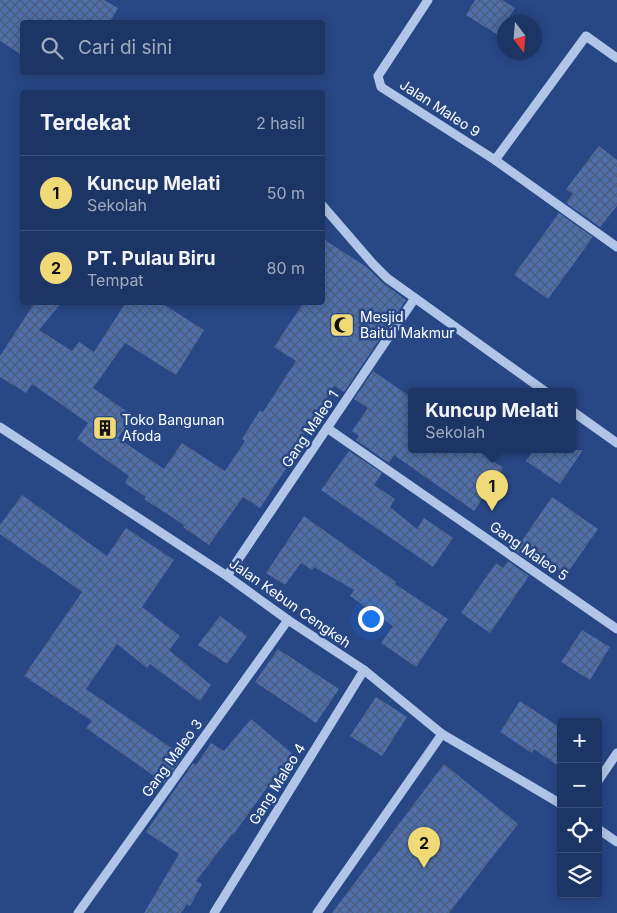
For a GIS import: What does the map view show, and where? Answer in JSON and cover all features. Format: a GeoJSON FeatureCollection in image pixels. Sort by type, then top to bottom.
{"type":"FeatureCollection","features":[{"type":"Feature","properties":{"kind":"street","name":"Jalan Maleo 9"},"geometry":{"type":"LineString","coordinates":[[428,0],[378,76],[381,87],[495,160],[617,248]]}},
{"type":"Feature","properties":{"kind":"street"},"geometry":{"type":"LineString","coordinates":[[495,160],[586,36],[617,58]]}},
{"type":"Feature","properties":{"kind":"street"},"geometry":{"type":"LineString","coordinates":[[325,208],[379,271],[540,388]]}},
{"type":"Feature","properties":{"kind":"street","name":"Gang Maleo 1"},"geometry":{"type":"LineString","coordinates":[[227,576],[415,298]]}},
{"type":"Feature","properties":{"kind":"street"},"geometry":{"type":"LineString","coordinates":[[576,414],[617,444]]}},
{"type":"Feature","properties":{"kind":"street","name":"Jalan Kebun Cengkeh"},"geometry":{"type":"LineString","coordinates":[[0,427],[227,576],[288,620],[364,670],[442,734],[557,802]]}},
{"type":"Feature","properties":{"kind":"street","name":"Gang Maleo 5"},"geometry":{"type":"LineString","coordinates":[[327,428],[617,629]]}},
{"type":"Feature","properties":{"kind":"street","name":"Gang Maleo 3"},"geometry":{"type":"LineString","coordinates":[[78,913],[288,620]]}},
{"type":"Feature","properties":{"kind":"street","name":"Gang Maleo 4"},"geometry":{"type":"LineString","coordinates":[[214,913],[364,670]]}},
{"type":"Feature","properties":{"kind":"street"},"geometry":{"type":"LineString","coordinates":[[317,913],[442,734]]}},
{"type":"Feature","properties":{"kind":"street"},"geometry":{"type":"LineString","coordinates":[[602,775],[617,753]]}},
{"type":"Feature","properties":{"kind":"street"},"geometry":{"type":"LineString","coordinates":[[602,832],[617,842]]}},
{"type":"Feature","properties":{"kind":"building"},"geometry":{"type":"Polygon","coordinates":[[[0,0],[104,0],[118,8],[111,20],[20,20],[20,54],[0,41],[0,0]]]}},
{"type":"Feature","properties":{"kind":"building"},"geometry":{"type":"Polygon","coordinates":[[[475,0],[502,0],[515,8],[510,15],[497,15],[497,34],[466,15],[475,0]]]}},
{"type":"Feature","properties":{"kind":"building"},"geometry":{"type":"Polygon","coordinates":[[[599,146],[617,160],[617,206],[600,227],[566,203],[573,194],[566,189],[599,146]]]}},
{"type":"Feature","properties":{"kind":"building"},"geometry":{"type":"Polygon","coordinates":[[[559,213],[593,237],[548,299],[514,275],[559,213]]]}},
{"type":"Feature","properties":{"kind":"building"},"geometry":{"type":"Polygon","coordinates":[[[325,240],[368,268],[383,283],[406,300],[344,392],[334,386],[303,436],[307,439],[260,508],[243,497],[209,545],[183,527],[184,525],[144,499],[146,497],[125,483],[129,476],[77,439],[88,423],[32,384],[26,393],[0,377],[0,356],[33,305],[60,305],[39,330],[72,351],[79,342],[94,352],[124,305],[165,305],[204,330],[176,375],[125,343],[93,388],[133,416],[118,438],[164,469],[182,443],[225,471],[245,441],[242,439],[260,410],[263,412],[296,361],[274,347],[302,305],[325,305],[325,240]]]}},
{"type":"Feature","properties":{"kind":"building"},"geometry":{"type":"Polygon","coordinates":[[[373,371],[408,395],[408,453],[481,453],[503,468],[474,511],[394,455],[389,463],[356,440],[359,436],[352,431],[368,408],[354,399],[373,371]]]}},
{"type":"Feature","properties":{"kind":"building"},"geometry":{"type":"Polygon","coordinates":[[[576,450],[583,450],[560,484],[526,461],[532,453],[576,453],[576,450]]]}},
{"type":"Feature","properties":{"kind":"building"},"geometry":{"type":"Polygon","coordinates":[[[349,451],[382,473],[374,485],[395,499],[390,507],[417,529],[424,518],[453,538],[433,567],[321,490],[349,451]]]}},
{"type":"Feature","properties":{"kind":"building"},"geometry":{"type":"Polygon","coordinates":[[[22,495],[107,556],[126,528],[174,560],[142,607],[180,636],[169,650],[211,685],[200,701],[150,664],[147,668],[117,644],[86,689],[183,756],[164,783],[86,728],[92,721],[24,676],[82,592],[0,534],[0,525],[22,495]]]}},
{"type":"Feature","properties":{"kind":"building"},"geometry":{"type":"Polygon","coordinates":[[[552,497],[598,529],[566,575],[542,558],[537,566],[515,551],[552,497]]]}},
{"type":"Feature","properties":{"kind":"building"},"geometry":{"type":"Polygon","coordinates":[[[304,516],[396,582],[395,584],[448,619],[416,667],[381,643],[393,626],[350,596],[354,590],[314,567],[312,570],[301,563],[285,585],[266,573],[304,516]]]}},
{"type":"Feature","properties":{"kind":"building"},"geometry":{"type":"Polygon","coordinates":[[[508,561],[529,576],[490,633],[461,613],[496,563],[503,568],[508,561]]]}},
{"type":"Feature","properties":{"kind":"building"},"geometry":{"type":"Polygon","coordinates":[[[220,616],[247,636],[227,664],[198,645],[220,616]]]}},
{"type":"Feature","properties":{"kind":"building"},"geometry":{"type":"Polygon","coordinates":[[[582,630],[610,647],[590,680],[561,662],[582,630]]]}},
{"type":"Feature","properties":{"kind":"building"},"geometry":{"type":"Polygon","coordinates":[[[278,649],[339,689],[316,723],[255,682],[278,649]]]}},
{"type":"Feature","properties":{"kind":"building"},"geometry":{"type":"Polygon","coordinates":[[[376,697],[407,717],[382,756],[350,736],[376,697]]]}},
{"type":"Feature","properties":{"kind":"building"},"geometry":{"type":"Polygon","coordinates":[[[520,701],[557,725],[557,765],[534,749],[532,753],[500,732],[520,701]]]}},
{"type":"Feature","properties":{"kind":"building"},"geometry":{"type":"Polygon","coordinates":[[[251,719],[294,755],[274,778],[233,835],[196,881],[202,884],[190,906],[187,904],[181,913],[144,913],[179,854],[146,832],[193,763],[196,765],[211,743],[224,751],[251,719]]]}},
{"type":"Feature","properties":{"kind":"building"},"geometry":{"type":"Polygon","coordinates":[[[444,764],[518,824],[449,913],[332,913],[444,764]]]}},
{"type":"Feature","properties":{"kind":"place","name":"Mesjid Baitul Makmur"},"geometry":{"type":"Point","coordinates":[342,325]}},
{"type":"Feature","properties":{"kind":"place","name":"Toko Bangunan Afoda"},"geometry":{"type":"Point","coordinates":[105,428]}},
{"type":"Feature","properties":{"kind":"place","name":"Kuncup Melati"},"geometry":{"type":"Point","coordinates":[492,511]}},
{"type":"Feature","properties":{"kind":"place","name":"PT. Pulau Biru"},"geometry":{"type":"Point","coordinates":[424,868]}}]}
